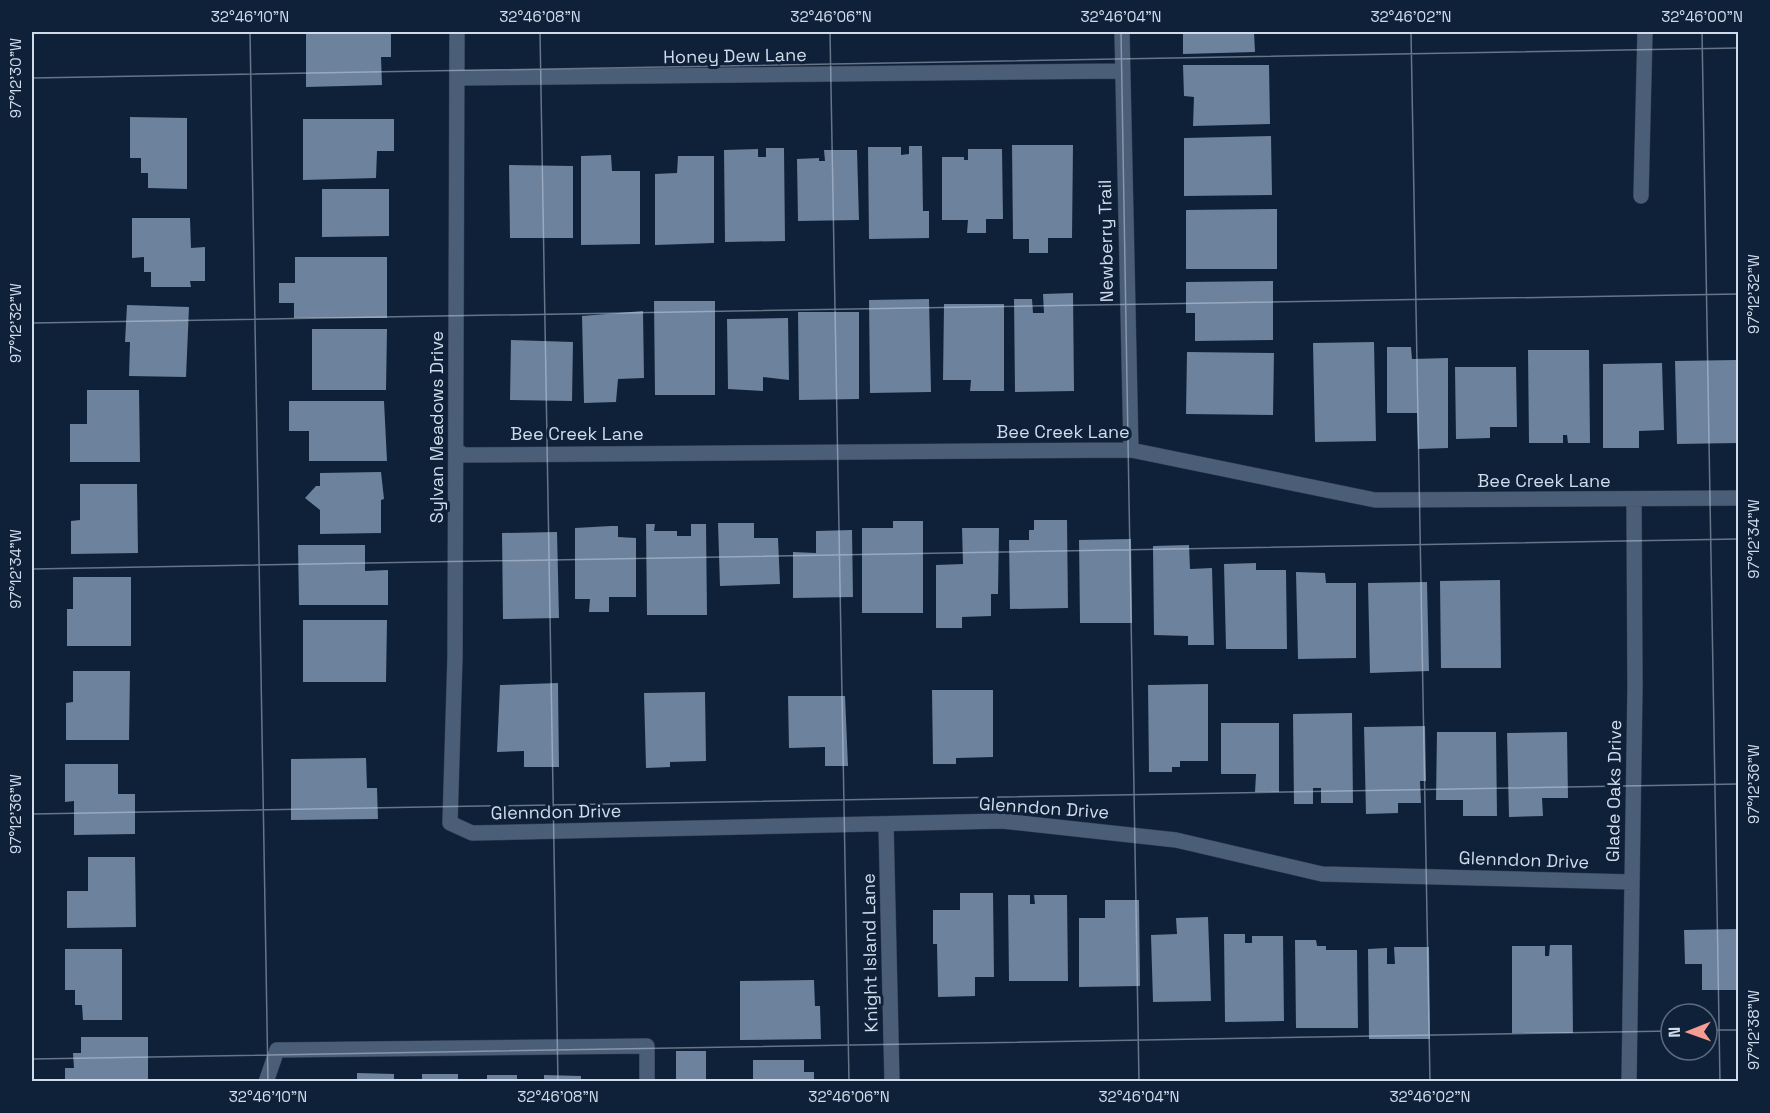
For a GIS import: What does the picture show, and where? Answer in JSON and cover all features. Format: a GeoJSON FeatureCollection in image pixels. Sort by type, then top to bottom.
{"type":"FeatureCollection","features":[{"type":"Feature","properties":{"kind":"street","name":"Sylvan Meadows Drive"},"geometry":{"type":"LineString","coordinates":[[450,823],[455,656],[457,32]]}},
{"type":"Feature","properties":{"kind":"street","name":"Newberry Trail"},"geometry":{"type":"LineString","coordinates":[[1122,32],[1131,450]]}},
{"type":"Feature","properties":{"kind":"street"},"geometry":{"type":"LineString","coordinates":[[1641,196],[1645,32]]}},
{"type":"Feature","properties":{"kind":"street","name":"Honey Dew Lane"},"geometry":{"type":"LineString","coordinates":[[457,78],[1122,71]]}},
{"type":"Feature","properties":{"kind":"street","name":"Bee Creek Lane"},"geometry":{"type":"LineString","coordinates":[[456,450],[464,454],[1131,450],[1375,500],[1738,498]]}},
{"type":"Feature","properties":{"kind":"street","name":"Glade Oaks Drive"},"geometry":{"type":"LineString","coordinates":[[1629,1082],[1635,688],[1634,500]]}},
{"type":"Feature","properties":{"kind":"street","name":"Glenndon Drive"},"geometry":{"type":"LineString","coordinates":[[450,823],[472,833],[1002,821],[1176,840],[1322,874],[1632,882]]}},
{"type":"Feature","properties":{"kind":"street","name":"Knight Island Lane"},"geometry":{"type":"LineString","coordinates":[[886,824],[892,1082]]}},
{"type":"Feature","properties":{"kind":"street"},"geometry":{"type":"LineString","coordinates":[[266,1082],[277,1050],[647,1046],[647,1082]]}},
{"type":"Feature","properties":{"kind":"building"},"geometry":{"type":"Polygon","coordinates":[[[306,32],[391,32],[391,57],[381,57],[382,85],[306,87],[306,32]]]}},
{"type":"Feature","properties":{"kind":"building"},"geometry":{"type":"Polygon","coordinates":[[[1183,32],[1254,32],[1255,52],[1183,54],[1183,32]]]}},
{"type":"Feature","properties":{"kind":"building"},"geometry":{"type":"Polygon","coordinates":[[[1183,65],[1269,65],[1270,124],[1193,126],[1194,97],[1184,96],[1183,65]]]}},
{"type":"Feature","properties":{"kind":"building"},"geometry":{"type":"Polygon","coordinates":[[[130,117],[187,118],[187,189],[148,188],[148,173],[141,173],[141,158],[130,158],[130,117]]]}},
{"type":"Feature","properties":{"kind":"building"},"geometry":{"type":"Polygon","coordinates":[[[303,119],[394,119],[394,151],[377,151],[376,178],[303,180],[303,119]]]}},
{"type":"Feature","properties":{"kind":"building"},"geometry":{"type":"Polygon","coordinates":[[[1271,136],[1272,195],[1184,196],[1184,138],[1271,136]]]}},
{"type":"Feature","properties":{"kind":"building"},"geometry":{"type":"Polygon","coordinates":[[[1012,145],[1073,145],[1072,238],[1048,238],[1048,253],[1029,253],[1029,239],[1013,239],[1012,145]]]}},
{"type":"Feature","properties":{"kind":"building"},"geometry":{"type":"Polygon","coordinates":[[[909,146],[922,146],[923,211],[929,211],[929,238],[869,239],[868,147],[901,147],[901,155],[909,154],[909,146]]]}},
{"type":"Feature","properties":{"kind":"building"},"geometry":{"type":"Polygon","coordinates":[[[766,148],[784,148],[785,241],[725,242],[724,150],[758,149],[758,157],[766,157],[766,148]]]}},
{"type":"Feature","properties":{"kind":"building"},"geometry":{"type":"Polygon","coordinates":[[[968,149],[1002,149],[1003,219],[986,219],[986,233],[967,233],[968,220],[942,220],[942,157],[964,157],[964,160],[968,160],[968,149]]]}},
{"type":"Feature","properties":{"kind":"building"},"geometry":{"type":"Polygon","coordinates":[[[824,150],[857,150],[859,220],[798,221],[797,159],[819,158],[819,161],[825,161],[824,150]]]}},
{"type":"Feature","properties":{"kind":"building"},"geometry":{"type":"Polygon","coordinates":[[[611,155],[612,171],[640,171],[640,244],[581,245],[581,156],[611,155]]]}},
{"type":"Feature","properties":{"kind":"building"},"geometry":{"type":"Polygon","coordinates":[[[678,156],[714,156],[714,243],[655,245],[655,174],[677,173],[678,156]]]}},
{"type":"Feature","properties":{"kind":"building"},"geometry":{"type":"Polygon","coordinates":[[[509,165],[573,166],[573,238],[510,238],[509,165]]]}},
{"type":"Feature","properties":{"kind":"building"},"geometry":{"type":"Polygon","coordinates":[[[322,189],[389,189],[389,236],[322,237],[322,189]]]}},
{"type":"Feature","properties":{"kind":"building"},"geometry":{"type":"Polygon","coordinates":[[[1277,209],[1277,269],[1186,269],[1186,210],[1277,209]]]}},
{"type":"Feature","properties":{"kind":"building"},"geometry":{"type":"Polygon","coordinates":[[[132,218],[190,218],[191,248],[205,247],[205,281],[190,281],[191,287],[151,287],[151,272],[144,272],[144,257],[132,258],[132,218]]]}},
{"type":"Feature","properties":{"kind":"building"},"geometry":{"type":"Polygon","coordinates":[[[295,257],[387,257],[387,318],[294,318],[294,303],[279,303],[279,283],[295,283],[295,257]]]}},
{"type":"Feature","properties":{"kind":"building"},"geometry":{"type":"Polygon","coordinates":[[[1273,281],[1273,340],[1195,341],[1195,313],[1186,313],[1186,282],[1273,281]]]}},
{"type":"Feature","properties":{"kind":"building"},"geometry":{"type":"Polygon","coordinates":[[[1073,293],[1074,391],[1015,392],[1014,299],[1032,299],[1033,313],[1044,313],[1043,294],[1073,293]]]}},
{"type":"Feature","properties":{"kind":"building"},"geometry":{"type":"Polygon","coordinates":[[[929,299],[931,392],[870,393],[869,300],[929,299]]]}},
{"type":"Feature","properties":{"kind":"building"},"geometry":{"type":"Polygon","coordinates":[[[654,301],[715,301],[715,395],[655,395],[654,301]]]}},
{"type":"Feature","properties":{"kind":"building"},"geometry":{"type":"Polygon","coordinates":[[[944,304],[1004,304],[1004,391],[970,391],[971,380],[943,380],[944,304]]]}},
{"type":"Feature","properties":{"kind":"building"},"geometry":{"type":"Polygon","coordinates":[[[127,305],[189,307],[186,377],[129,376],[130,342],[125,342],[127,305]]]}},
{"type":"Feature","properties":{"kind":"building"},"geometry":{"type":"Polygon","coordinates":[[[643,311],[644,378],[618,379],[616,402],[584,403],[582,316],[643,311]]]}},
{"type":"Feature","properties":{"kind":"building"},"geometry":{"type":"Polygon","coordinates":[[[798,312],[859,312],[859,399],[799,400],[798,312]]]}},
{"type":"Feature","properties":{"kind":"building"},"geometry":{"type":"Polygon","coordinates":[[[788,318],[789,380],[763,377],[763,391],[728,389],[727,319],[788,318]]]}},
{"type":"Feature","properties":{"kind":"building"},"geometry":{"type":"Polygon","coordinates":[[[312,329],[387,329],[386,390],[312,390],[312,329]]]}},
{"type":"Feature","properties":{"kind":"building"},"geometry":{"type":"Polygon","coordinates":[[[511,340],[573,342],[572,401],[510,400],[511,340]]]}},
{"type":"Feature","properties":{"kind":"building"},"geometry":{"type":"Polygon","coordinates":[[[1374,342],[1376,441],[1315,442],[1313,343],[1374,342]]]}},
{"type":"Feature","properties":{"kind":"building"},"geometry":{"type":"Polygon","coordinates":[[[1387,347],[1411,347],[1412,359],[1448,358],[1448,448],[1418,449],[1417,413],[1387,413],[1387,347]]]}},
{"type":"Feature","properties":{"kind":"building"},"geometry":{"type":"Polygon","coordinates":[[[1528,350],[1589,350],[1590,443],[1568,443],[1567,435],[1563,435],[1563,443],[1529,443],[1528,350]]]}},
{"type":"Feature","properties":{"kind":"building"},"geometry":{"type":"Polygon","coordinates":[[[1187,352],[1274,353],[1273,415],[1186,414],[1187,352]]]}},
{"type":"Feature","properties":{"kind":"building"},"geometry":{"type":"Polygon","coordinates":[[[1736,360],[1738,443],[1677,444],[1675,361],[1736,360]]]}},
{"type":"Feature","properties":{"kind":"building"},"geometry":{"type":"Polygon","coordinates":[[[1662,363],[1664,430],[1639,431],[1639,448],[1603,448],[1603,364],[1662,363]]]}},
{"type":"Feature","properties":{"kind":"building"},"geometry":{"type":"Polygon","coordinates":[[[1455,367],[1516,367],[1517,427],[1490,427],[1490,438],[1456,439],[1455,367]]]}},
{"type":"Feature","properties":{"kind":"building"},"geometry":{"type":"Polygon","coordinates":[[[87,390],[139,390],[140,462],[70,462],[70,424],[87,424],[87,390]]]}},
{"type":"Feature","properties":{"kind":"building"},"geometry":{"type":"Polygon","coordinates":[[[289,401],[384,401],[387,461],[309,461],[309,431],[289,431],[289,401]]]}},
{"type":"Feature","properties":{"kind":"building"},"geometry":{"type":"Polygon","coordinates":[[[381,472],[384,499],[381,500],[381,533],[320,534],[320,510],[305,498],[316,486],[320,486],[320,473],[381,472]]]}},
{"type":"Feature","properties":{"kind":"building"},"geometry":{"type":"Polygon","coordinates":[[[80,484],[137,484],[138,553],[71,554],[71,521],[80,520],[80,484]]]}},
{"type":"Feature","properties":{"kind":"building"},"geometry":{"type":"Polygon","coordinates":[[[1034,520],[1067,520],[1068,608],[1010,609],[1009,540],[1029,540],[1029,530],[1034,530],[1034,520]]]}},
{"type":"Feature","properties":{"kind":"building"},"geometry":{"type":"Polygon","coordinates":[[[893,521],[923,521],[923,613],[862,613],[862,528],[893,528],[893,521]]]}},
{"type":"Feature","properties":{"kind":"building"},"geometry":{"type":"Polygon","coordinates":[[[718,523],[754,523],[754,538],[778,538],[780,584],[720,586],[718,523]]]}},
{"type":"Feature","properties":{"kind":"building"},"geometry":{"type":"Polygon","coordinates":[[[646,524],[655,524],[654,531],[677,531],[677,536],[691,536],[691,524],[706,524],[707,615],[647,615],[646,524]]]}},
{"type":"Feature","properties":{"kind":"building"},"geometry":{"type":"Polygon","coordinates":[[[618,526],[618,537],[636,538],[636,597],[609,597],[609,612],[589,612],[590,599],[575,599],[575,528],[618,526]]]}},
{"type":"Feature","properties":{"kind":"building"},"geometry":{"type":"Polygon","coordinates":[[[962,528],[999,528],[998,594],[991,594],[991,616],[962,617],[962,628],[936,628],[936,565],[963,564],[962,528]]]}},
{"type":"Feature","properties":{"kind":"building"},"geometry":{"type":"Polygon","coordinates":[[[852,530],[853,597],[793,598],[793,552],[816,553],[816,531],[852,530]]]}},
{"type":"Feature","properties":{"kind":"building"},"geometry":{"type":"Polygon","coordinates":[[[557,532],[559,618],[503,619],[502,533],[557,532]]]}},
{"type":"Feature","properties":{"kind":"building"},"geometry":{"type":"Polygon","coordinates":[[[1131,539],[1132,623],[1080,623],[1079,540],[1131,539]]]}},
{"type":"Feature","properties":{"kind":"building"},"geometry":{"type":"Polygon","coordinates":[[[298,545],[365,545],[365,571],[388,570],[388,605],[299,605],[298,545]]]}},
{"type":"Feature","properties":{"kind":"building"},"geometry":{"type":"Polygon","coordinates":[[[1189,545],[1190,569],[1212,568],[1214,645],[1188,645],[1188,636],[1154,635],[1153,546],[1189,545]]]}},
{"type":"Feature","properties":{"kind":"building"},"geometry":{"type":"Polygon","coordinates":[[[1256,563],[1256,570],[1286,570],[1287,649],[1226,649],[1224,564],[1256,563]]]}},
{"type":"Feature","properties":{"kind":"building"},"geometry":{"type":"Polygon","coordinates":[[[1296,572],[1325,573],[1326,583],[1356,583],[1356,658],[1298,659],[1296,572]]]}},
{"type":"Feature","properties":{"kind":"building"},"geometry":{"type":"Polygon","coordinates":[[[73,577],[131,577],[131,646],[67,646],[67,609],[73,609],[73,577]]]}},
{"type":"Feature","properties":{"kind":"building"},"geometry":{"type":"Polygon","coordinates":[[[1500,580],[1501,668],[1441,668],[1440,581],[1500,580]]]}},
{"type":"Feature","properties":{"kind":"building"},"geometry":{"type":"Polygon","coordinates":[[[1427,582],[1429,671],[1370,673],[1368,583],[1427,582]]]}},
{"type":"Feature","properties":{"kind":"building"},"geometry":{"type":"Polygon","coordinates":[[[303,620],[387,620],[386,682],[303,682],[303,620]]]}},
{"type":"Feature","properties":{"kind":"building"},"geometry":{"type":"Polygon","coordinates":[[[73,671],[130,671],[129,740],[66,740],[66,703],[73,702],[73,671]]]}},
{"type":"Feature","properties":{"kind":"building"},"geometry":{"type":"Polygon","coordinates":[[[558,683],[559,767],[524,767],[524,751],[497,752],[500,685],[558,683]]]}},
{"type":"Feature","properties":{"kind":"building"},"geometry":{"type":"Polygon","coordinates":[[[1208,684],[1208,761],[1180,761],[1180,767],[1172,767],[1172,772],[1149,772],[1148,685],[1208,684]]]}},
{"type":"Feature","properties":{"kind":"building"},"geometry":{"type":"Polygon","coordinates":[[[932,690],[993,690],[993,757],[956,758],[956,764],[933,764],[932,690]]]}},
{"type":"Feature","properties":{"kind":"building"},"geometry":{"type":"Polygon","coordinates":[[[705,692],[706,761],[670,762],[670,767],[646,768],[644,693],[705,692]]]}},
{"type":"Feature","properties":{"kind":"building"},"geometry":{"type":"Polygon","coordinates":[[[788,696],[845,696],[848,766],[825,766],[825,747],[789,748],[788,696]]]}},
{"type":"Feature","properties":{"kind":"building"},"geometry":{"type":"Polygon","coordinates":[[[1352,713],[1353,803],[1321,803],[1321,788],[1313,788],[1313,804],[1294,804],[1293,714],[1352,713]]]}},
{"type":"Feature","properties":{"kind":"building"},"geometry":{"type":"Polygon","coordinates":[[[1221,723],[1279,723],[1279,792],[1255,792],[1256,774],[1221,774],[1221,723]]]}},
{"type":"Feature","properties":{"kind":"building"},"geometry":{"type":"Polygon","coordinates":[[[1425,726],[1426,781],[1420,781],[1421,803],[1398,803],[1398,813],[1366,814],[1364,727],[1425,726]]]}},
{"type":"Feature","properties":{"kind":"building"},"geometry":{"type":"Polygon","coordinates":[[[1437,732],[1496,732],[1497,816],[1463,816],[1463,800],[1436,800],[1437,732]]]}},
{"type":"Feature","properties":{"kind":"building"},"geometry":{"type":"Polygon","coordinates":[[[1567,732],[1568,798],[1542,798],[1543,816],[1509,817],[1507,733],[1567,732]]]}},
{"type":"Feature","properties":{"kind":"building"},"geometry":{"type":"Polygon","coordinates":[[[366,758],[367,788],[377,788],[378,819],[291,820],[291,759],[366,758]]]}},
{"type":"Feature","properties":{"kind":"building"},"geometry":{"type":"Polygon","coordinates":[[[65,764],[118,764],[118,794],[135,794],[135,834],[74,835],[74,801],[65,802],[65,764]]]}},
{"type":"Feature","properties":{"kind":"building"},"geometry":{"type":"Polygon","coordinates":[[[88,857],[135,857],[136,927],[67,928],[67,891],[88,891],[88,857]]]}},
{"type":"Feature","properties":{"kind":"building"},"geometry":{"type":"Polygon","coordinates":[[[960,893],[993,893],[994,977],[975,977],[975,996],[938,997],[937,944],[933,944],[933,910],[960,910],[960,893]]]}},
{"type":"Feature","properties":{"kind":"building"},"geometry":{"type":"Polygon","coordinates":[[[1008,895],[1030,895],[1030,904],[1035,904],[1034,895],[1067,895],[1068,981],[1009,981],[1008,895]]]}},
{"type":"Feature","properties":{"kind":"building"},"geometry":{"type":"Polygon","coordinates":[[[1105,900],[1139,900],[1140,986],[1079,987],[1079,918],[1105,918],[1105,900]]]}},
{"type":"Feature","properties":{"kind":"building"},"geometry":{"type":"Polygon","coordinates":[[[1208,917],[1211,1001],[1153,1002],[1151,935],[1177,934],[1176,918],[1208,917]]]}},
{"type":"Feature","properties":{"kind":"building"},"geometry":{"type":"Polygon","coordinates":[[[1738,929],[1738,990],[1702,990],[1702,964],[1685,964],[1684,930],[1738,929]]]}},
{"type":"Feature","properties":{"kind":"building"},"geometry":{"type":"Polygon","coordinates":[[[1224,934],[1245,934],[1245,943],[1252,943],[1252,936],[1283,936],[1284,1021],[1225,1022],[1224,934]]]}},
{"type":"Feature","properties":{"kind":"building"},"geometry":{"type":"Polygon","coordinates":[[[1295,940],[1316,940],[1317,946],[1326,946],[1326,950],[1357,950],[1358,1028],[1296,1028],[1295,940]]]}},
{"type":"Feature","properties":{"kind":"building"},"geometry":{"type":"Polygon","coordinates":[[[1550,945],[1572,945],[1573,1033],[1512,1033],[1512,946],[1545,946],[1545,956],[1549,956],[1550,945]]]}},
{"type":"Feature","properties":{"kind":"building"},"geometry":{"type":"Polygon","coordinates":[[[1394,947],[1429,947],[1430,1039],[1369,1039],[1368,949],[1387,948],[1387,964],[1395,964],[1394,947]]]}},
{"type":"Feature","properties":{"kind":"building"},"geometry":{"type":"Polygon","coordinates":[[[65,949],[122,949],[122,1020],[83,1020],[82,1005],[75,1005],[75,990],[65,990],[65,949]]]}},
{"type":"Feature","properties":{"kind":"building"},"geometry":{"type":"Polygon","coordinates":[[[814,980],[815,1006],[820,1006],[821,1039],[740,1040],[740,981],[814,980]]]}},
{"type":"Feature","properties":{"kind":"building"},"geometry":{"type":"Polygon","coordinates":[[[81,1037],[148,1037],[148,1082],[65,1082],[65,1068],[74,1068],[73,1053],[81,1053],[81,1037]]]}},
{"type":"Feature","properties":{"kind":"building"},"geometry":{"type":"Polygon","coordinates":[[[676,1051],[706,1051],[706,1082],[676,1082],[676,1051]]]}},
{"type":"Feature","properties":{"kind":"building"},"geometry":{"type":"Polygon","coordinates":[[[753,1060],[804,1060],[804,1072],[814,1072],[814,1082],[753,1082],[753,1060]]]}},
{"type":"Feature","properties":{"kind":"building"},"geometry":{"type":"Polygon","coordinates":[[[357,1073],[394,1074],[394,1082],[357,1082],[357,1073]]]}},
{"type":"Feature","properties":{"kind":"building"},"geometry":{"type":"Polygon","coordinates":[[[422,1074],[458,1074],[458,1082],[422,1082],[422,1074]]]}},
{"type":"Feature","properties":{"kind":"building"},"geometry":{"type":"Polygon","coordinates":[[[487,1075],[517,1075],[517,1082],[487,1082],[487,1075]]]}},
{"type":"Feature","properties":{"kind":"building"},"geometry":{"type":"Polygon","coordinates":[[[544,1075],[581,1076],[581,1082],[544,1082],[544,1075]]]}}]}
